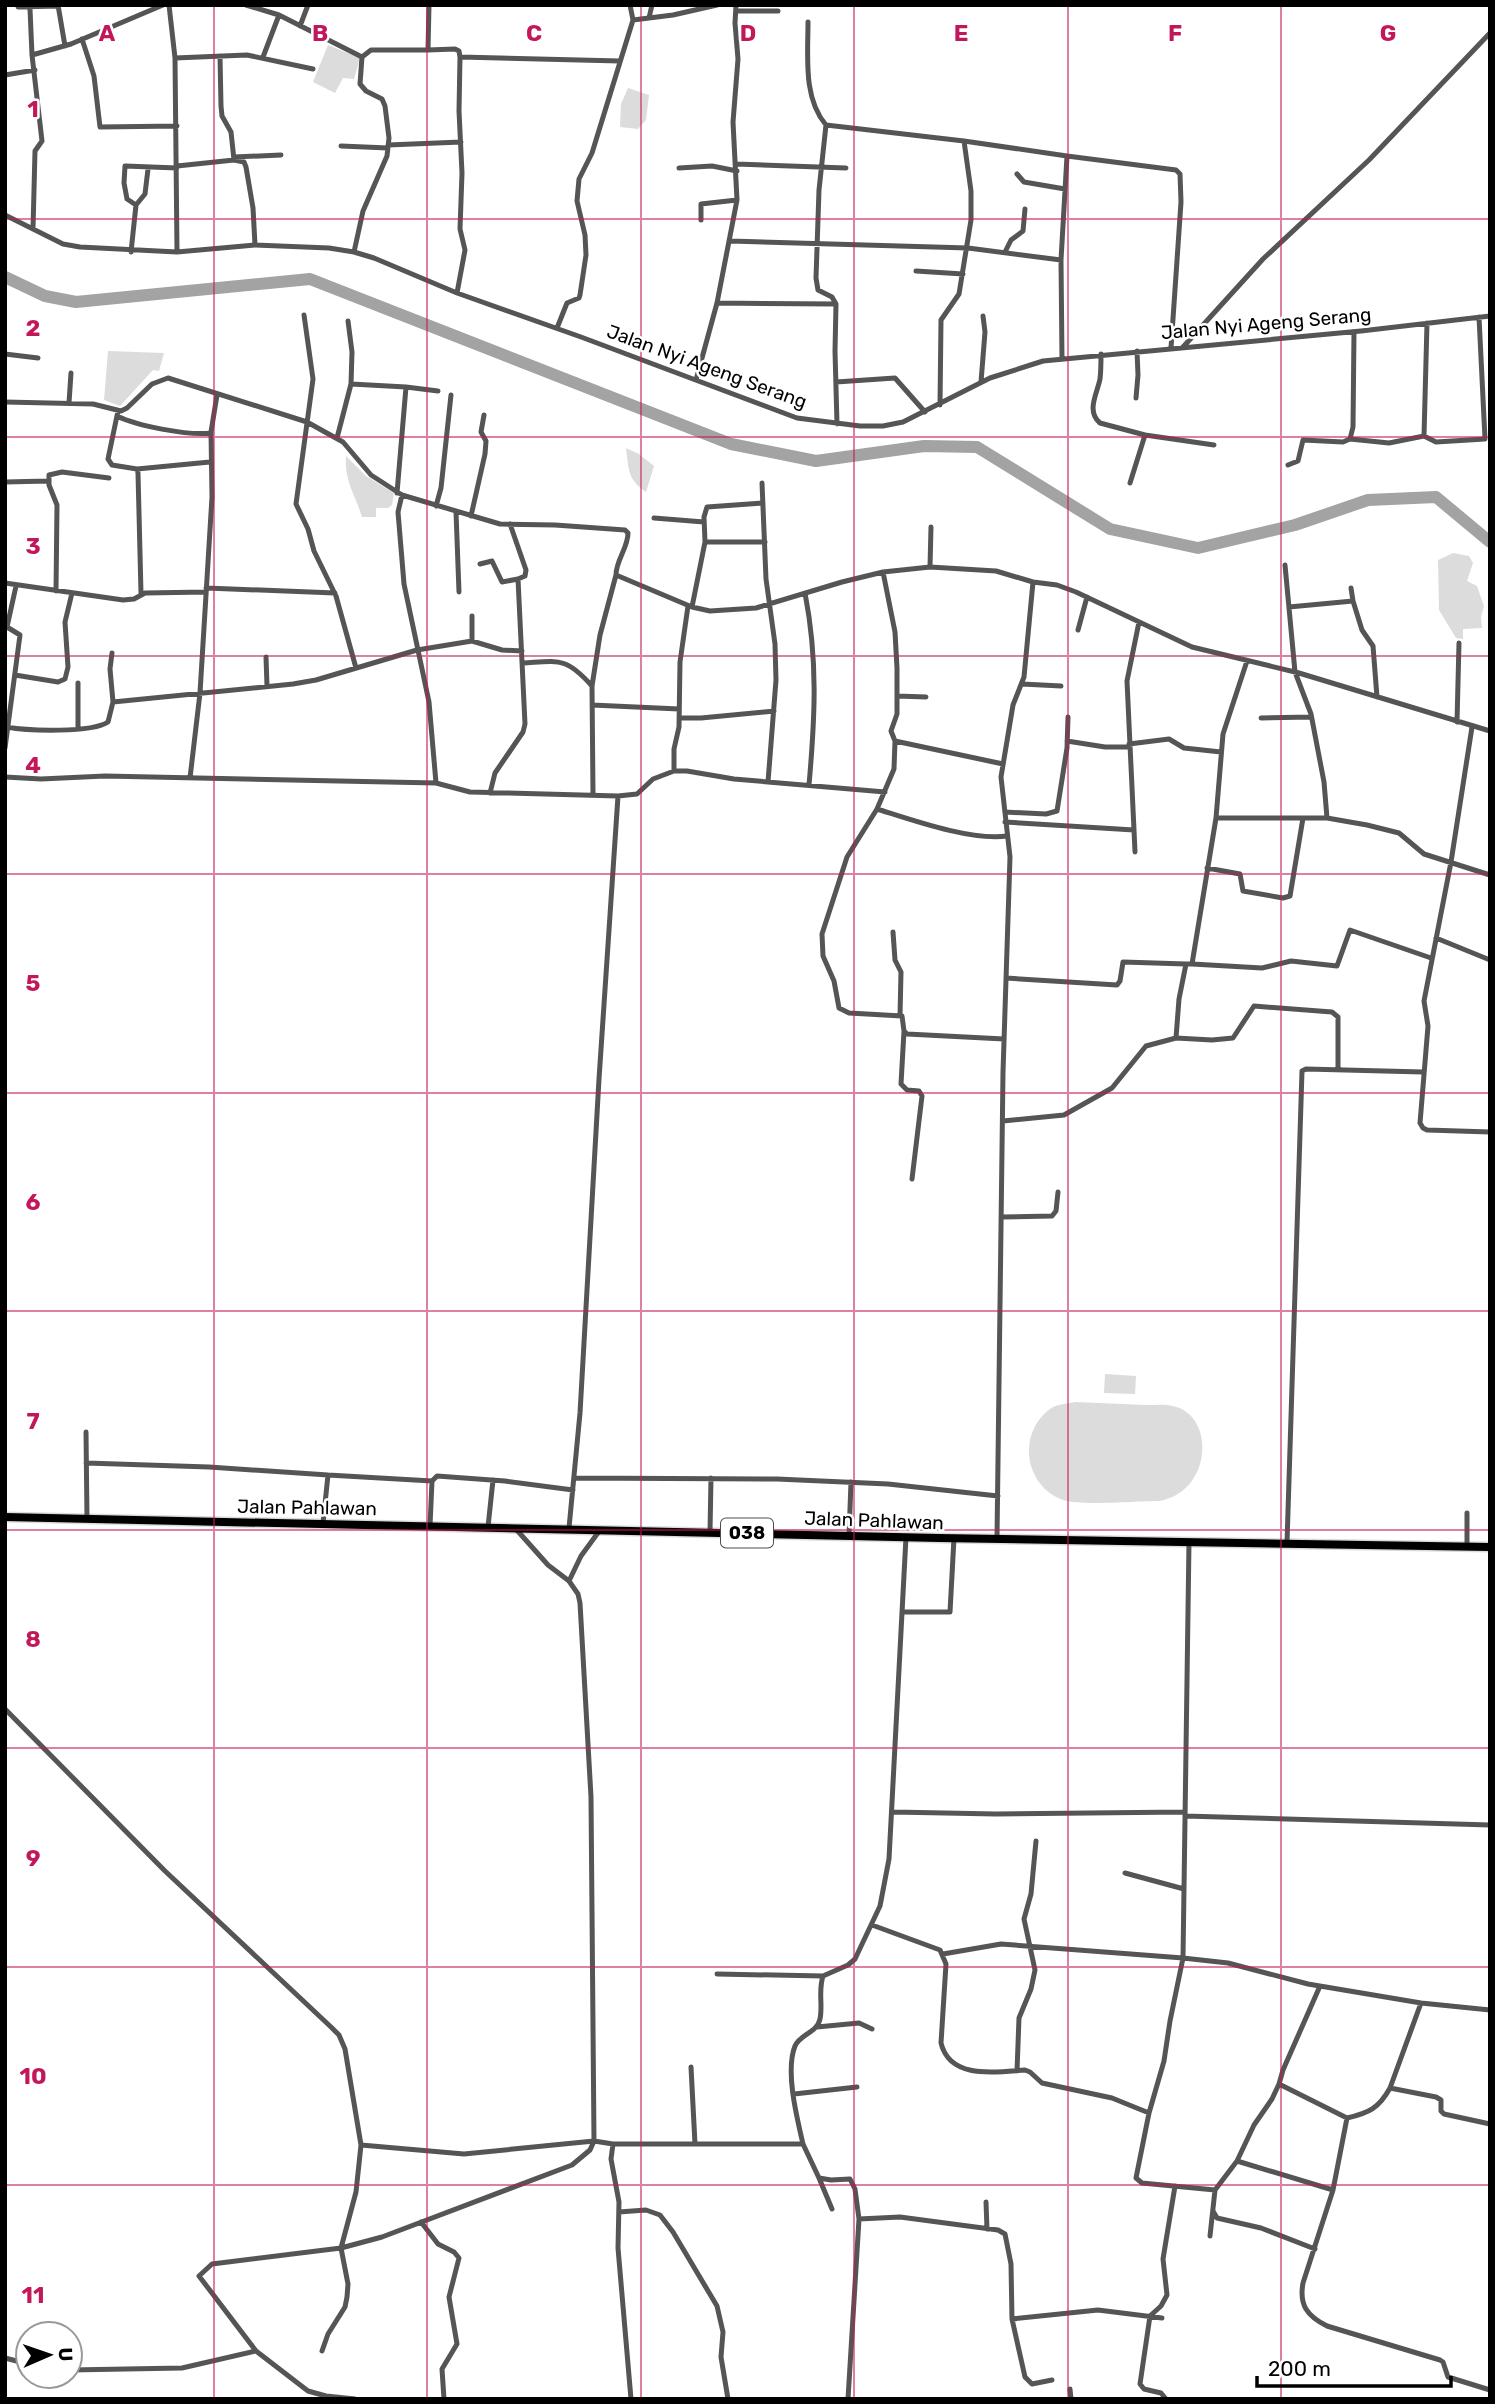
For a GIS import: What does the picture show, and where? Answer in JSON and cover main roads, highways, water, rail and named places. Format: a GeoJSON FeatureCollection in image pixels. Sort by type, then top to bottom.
{"type":"FeatureCollection","features":[{"type":"Feature","properties":{"kind":"main road","name":"Jalan Pahlawan"},"geometry":{"type":"LineString","coordinates":[[5,1517],[87,1513],[430,1526],[515,1528],[570,1523],[601,1529],[849,1536],[1490,1547]]}},
{"type":"Feature","properties":{"kind":"waterway"},"geometry":{"type":"LineString","coordinates":[[5,277],[45,296],[76,302],[310,279],[731,444],[816,461],[924,446],[977,447],[1110,529],[1198,548],[1295,525],[1368,500],[1436,497],[1490,542]]}}]}
